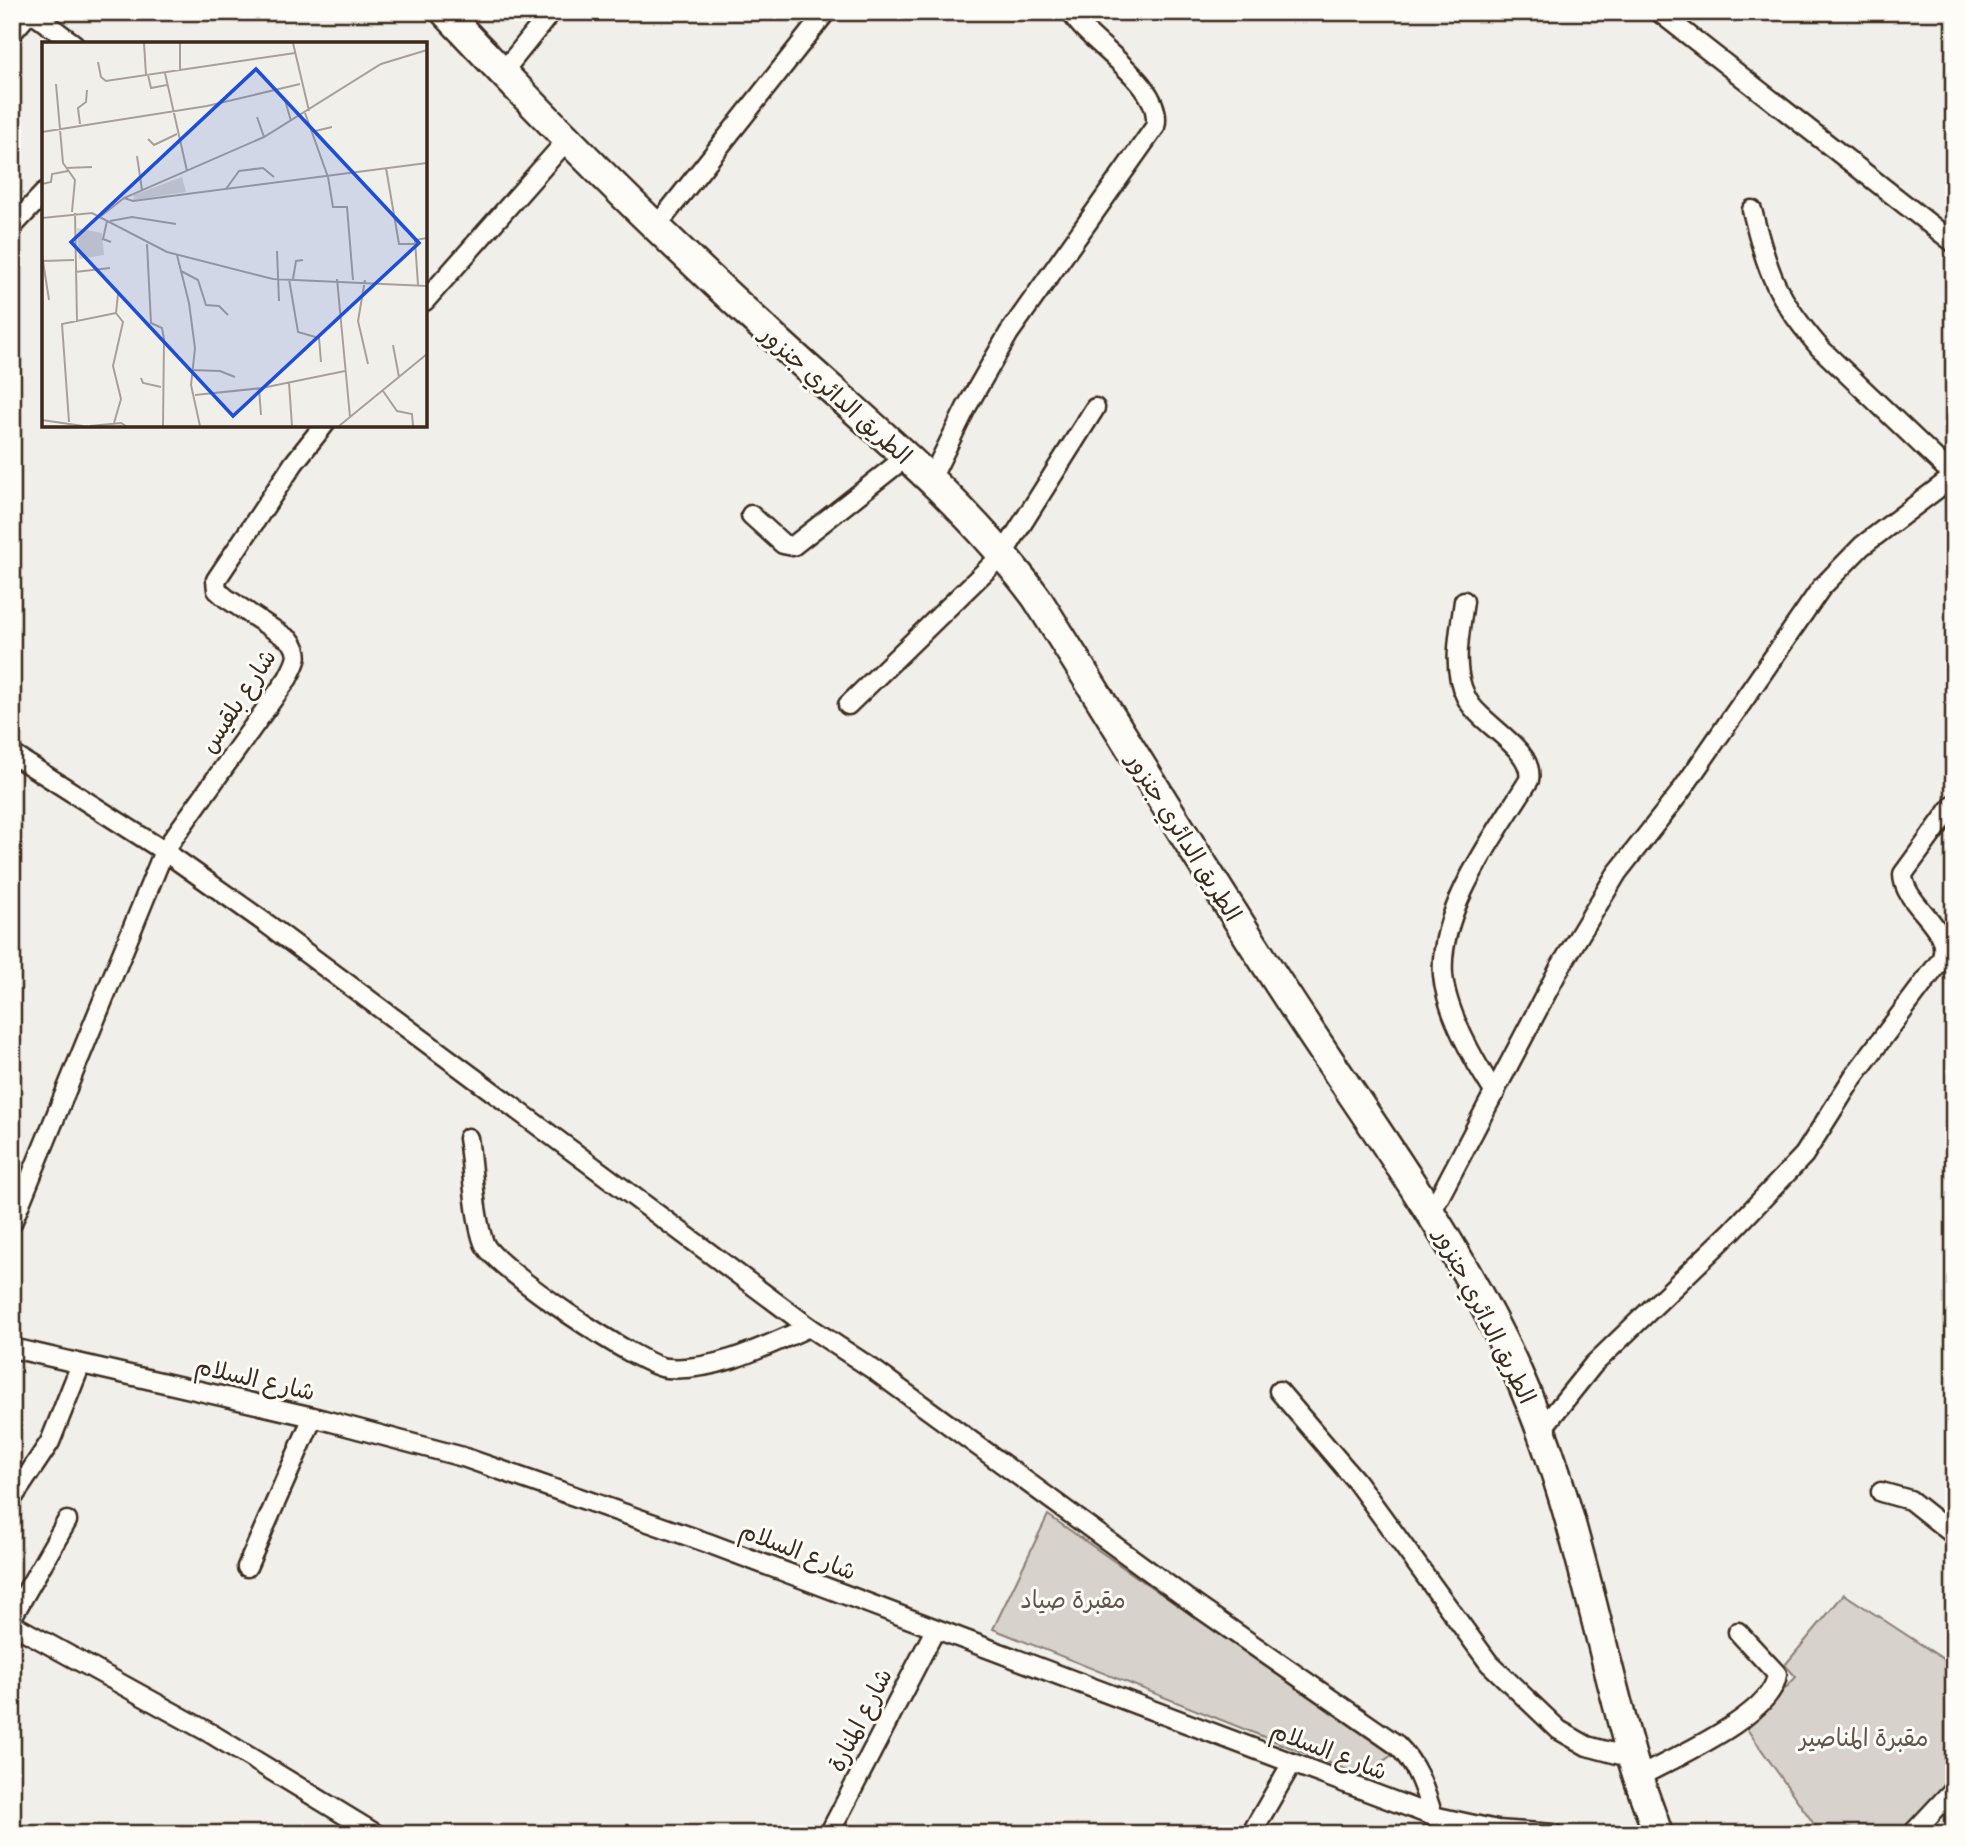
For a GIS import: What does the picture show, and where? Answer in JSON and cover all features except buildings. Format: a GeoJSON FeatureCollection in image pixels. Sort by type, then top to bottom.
{"type":"FeatureCollection","features":[{"type":"Feature","properties":{"kind":"main road","name":"الطريق الدائري جنزور"},"geometry":{"type":"LineString","coordinates":[[445,12],[655,228],[906,457],[1003,554],[1036,597],[1229,907],[1432,1211],[1473,1281],[1515,1366],[1541,1430],[1570,1521],[1635,1768],[1658,1834]]}},
{"type":"Feature","properties":{"kind":"street"},"geometry":{"type":"LineString","coordinates":[[12,33],[31,12],[71,42]]}},
{"type":"Feature","properties":{"kind":"street"},"geometry":{"type":"LineString","coordinates":[[502,73],[551,12]]}},
{"type":"Feature","properties":{"kind":"street"},"geometry":{"type":"LineString","coordinates":[[655,228],[826,12]]}},
{"type":"Feature","properties":{"kind":"street"},"geometry":{"type":"LineString","coordinates":[[930,481],[966,408],[1010,333],[1155,127],[1155,114],[1139,83],[1071,12]]}},
{"type":"Feature","properties":{"kind":"street"},"geometry":{"type":"LineString","coordinates":[[1669,15],[1954,243]]}},
{"type":"Feature","properties":{"kind":"street"},"geometry":{"type":"LineString","coordinates":[[427,299],[567,140]]}},
{"type":"Feature","properties":{"kind":"street"},"geometry":{"type":"LineString","coordinates":[[12,227],[42,195]]}},
{"type":"Feature","properties":{"kind":"street"},"geometry":{"type":"LineString","coordinates":[[1432,1211],[1559,969],[1617,873],[1679,794],[1821,588],[1862,546],[1954,476],[1820,348],[1796,319],[1770,277],[1752,210]]}},
{"type":"Feature","properties":{"kind":"street"},"geometry":{"type":"LineString","coordinates":[[848,705],[1003,554],[1095,408]]}},
{"type":"Feature","properties":{"kind":"street","name":"شارع بلقيس"},"geometry":{"type":"LineString","coordinates":[[164,850],[288,678],[298,658],[298,650],[291,641],[226,598],[217,590],[216,580],[294,463],[322,427]]}},
{"type":"Feature","properties":{"kind":"street"},"geometry":{"type":"LineString","coordinates":[[751,515],[783,544],[793,546],[906,457]]}},
{"type":"Feature","properties":{"kind":"street"},"geometry":{"type":"LineString","coordinates":[[1464,601],[1457,659],[1466,698],[1525,758],[1530,772],[1529,780],[1481,857],[1448,928],[1444,956],[1443,977],[1451,1006],[1477,1065],[1495,1093]]}},
{"type":"Feature","properties":{"kind":"street"},"geometry":{"type":"LineString","coordinates":[[12,754],[164,850],[809,1327],[874,1370],[1197,1606],[1397,1745],[1410,1758],[1420,1775],[1433,1816]]}},
{"type":"Feature","properties":{"kind":"street"},"geometry":{"type":"LineString","coordinates":[[1541,1430],[1593,1365],[1732,1231],[1804,1155],[1854,1076],[1941,960],[1944,953],[1942,938],[1906,893],[1903,874],[1954,804]]}},
{"type":"Feature","properties":{"kind":"street"},"geometry":{"type":"LineString","coordinates":[[12,1223],[19,1191],[164,850]]}},
{"type":"Feature","properties":{"kind":"street"},"geometry":{"type":"LineString","coordinates":[[468,1138],[485,1245],[499,1262],[526,1284],[639,1358],[664,1368],[693,1368],[768,1345],[809,1327]]}},
{"type":"Feature","properties":{"kind":"street","name":"شارع السلام"},"geometry":{"type":"LineString","coordinates":[[12,1349],[313,1417],[464,1457],[708,1543],[1433,1816],[1496,1829],[1554,1834]]}},
{"type":"Feature","properties":{"kind":"street"},"geometry":{"type":"LineString","coordinates":[[12,1499],[50,1442],[81,1364]]}},
{"type":"Feature","properties":{"kind":"street"},"geometry":{"type":"LineString","coordinates":[[1279,1391],[1364,1492],[1489,1663],[1567,1735],[1587,1746],[1635,1768],[1748,1716],[1772,1691],[1777,1674],[1773,1666],[1738,1632]]}},
{"type":"Feature","properties":{"kind":"street"},"geometry":{"type":"LineString","coordinates":[[247,1567],[313,1417]]}},
{"type":"Feature","properties":{"kind":"street"},"geometry":{"type":"LineString","coordinates":[[1881,1492],[1910,1500],[1954,1535]]}},
{"type":"Feature","properties":{"kind":"street"},"geometry":{"type":"LineString","coordinates":[[12,1617],[66,1521]]}},
{"type":"Feature","properties":{"kind":"street"},"geometry":{"type":"LineString","coordinates":[[12,1624],[210,1733],[376,1834]]}},
{"type":"Feature","properties":{"kind":"street","name":"شارع المنارة"},"geometry":{"type":"LineString","coordinates":[[829,1834],[935,1630]]}},
{"type":"Feature","properties":{"kind":"street"},"geometry":{"type":"LineString","coordinates":[[1251,1834],[1292,1763]]}},
{"type":"Feature","properties":{"kind":"street"},"geometry":{"type":"LineString","coordinates":[[1912,1834],[1954,1789]]}},
{"type":"Feature","properties":{"kind":"green space","name":"مقبرة صياد"},"geometry":{"type":"Polygon","coordinates":[[[1048,1515],[1392,1755],[1362,1776],[993,1629],[1048,1515]]]}},
{"type":"Feature","properties":{"kind":"green space","name":"مقبرة المناصير"},"geometry":{"type":"Polygon","coordinates":[[[1844,1594],[1954,1666],[1954,1773],[1902,1834],[1821,1834],[1747,1729],[1796,1677],[1785,1665],[1844,1594]]]}}]}
